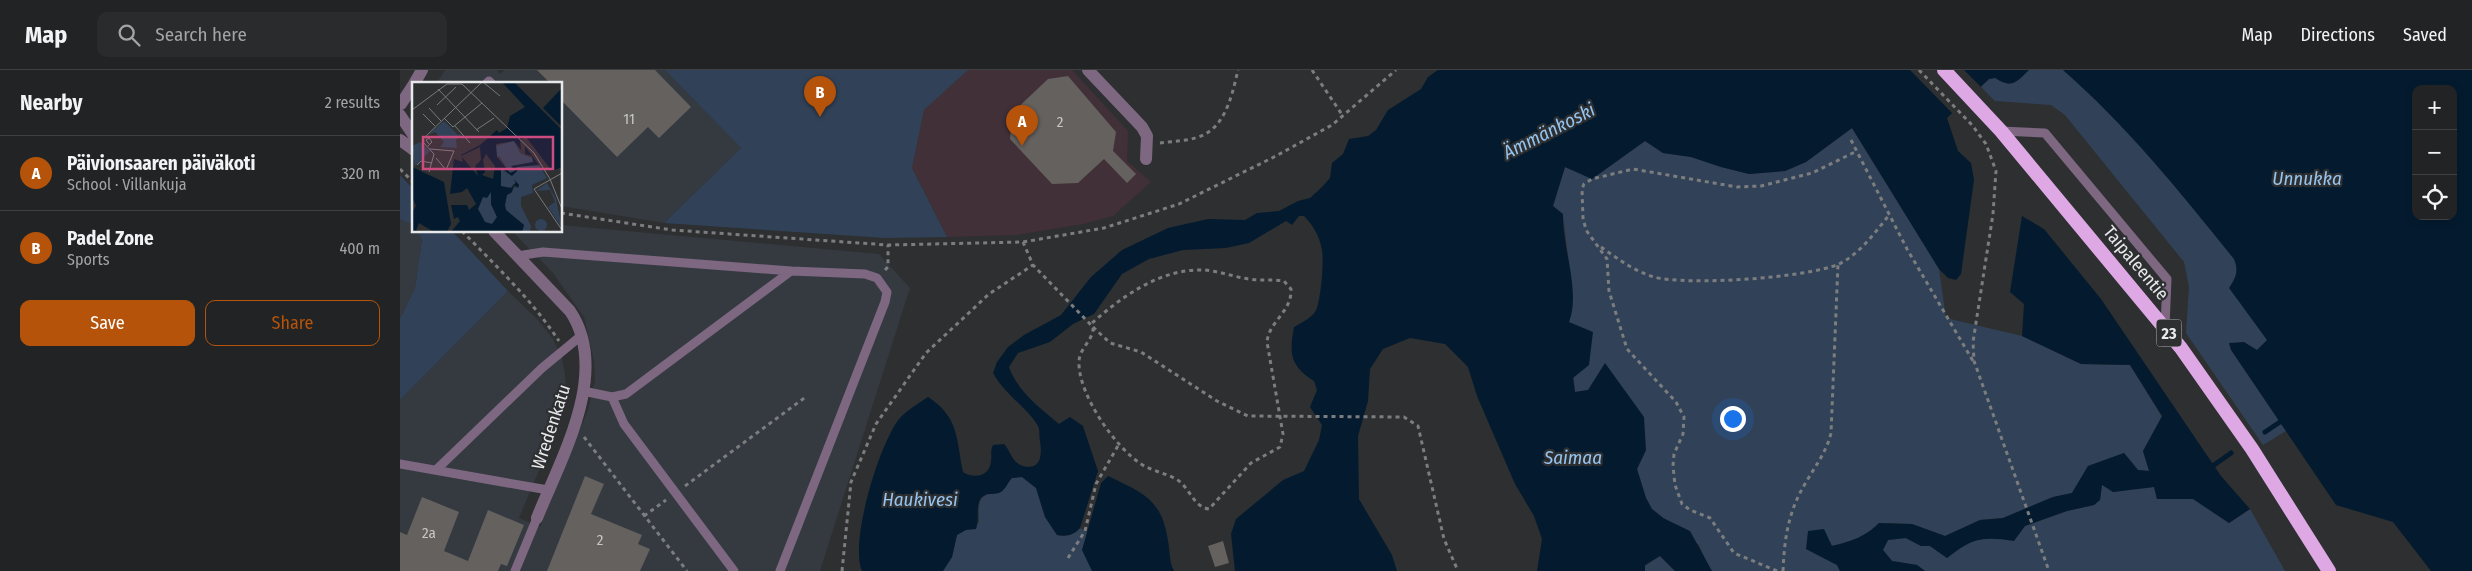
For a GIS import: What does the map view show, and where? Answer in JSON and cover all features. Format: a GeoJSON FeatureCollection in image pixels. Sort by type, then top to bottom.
{"type":"FeatureCollection","features":[{"type":"Feature","properties":{"kind":"highway","name":"Taipaleentie"},"geometry":{"type":"LineString","coordinates":[[1944,70],[1984,112],[2165,328],[2252,449],[2329,571]]}},
{"type":"Feature","properties":{"kind":"street"},"geometry":{"type":"LineString","coordinates":[[415,82],[422,70]]}},
{"type":"Feature","properties":{"kind":"street"},"geometry":{"type":"LineString","coordinates":[[1088,70],[1142,128],[1147,145],[1146,159]]}},
{"type":"Feature","properties":{"kind":"street"},"geometry":{"type":"LineString","coordinates":[[400,108],[400,103],[412,87]]}},
{"type":"Feature","properties":{"kind":"street"},"geometry":{"type":"LineString","coordinates":[[400,115],[412,133]]}},
{"type":"Feature","properties":{"kind":"street"},"geometry":{"type":"LineString","coordinates":[[400,140],[412,149]]}},
{"type":"Feature","properties":{"kind":"street","name":"Wredenkatu"},"geometry":{"type":"LineString","coordinates":[[495,232],[570,311],[582,335],[586,359],[583,391],[574,425],[537,518]]}},
{"type":"Feature","properties":{"kind":"lane"},"geometry":{"type":"LineString","coordinates":[[2000,131],[2045,133],[2149,257],[2167,279],[2165,328]]}},
{"type":"Feature","properties":{"kind":"lane"},"geometry":{"type":"LineString","coordinates":[[517,256],[542,252],[791,271],[865,274],[877,278],[887,292],[885,302],[780,571]]}},
{"type":"Feature","properties":{"kind":"lane"},"geometry":{"type":"LineString","coordinates":[[583,391],[612,397],[626,394],[791,271]]}},
{"type":"Feature","properties":{"kind":"lane"},"geometry":{"type":"LineString","coordinates":[[436,470],[542,368],[582,335]]}},
{"type":"Feature","properties":{"kind":"lane"},"geometry":{"type":"LineString","coordinates":[[612,397],[624,424],[734,571]]}},
{"type":"Feature","properties":{"kind":"lane"},"geometry":{"type":"LineString","coordinates":[[400,464],[548,490]]}},
{"type":"Feature","properties":{"kind":"lane","name":"Wredenkatu"},"geometry":{"type":"LineString","coordinates":[[516,571],[537,518]]}},
{"type":"Feature","properties":{"kind":"path"},"geometry":{"type":"LineString","coordinates":[[1147,145],[1192,138],[1208,132],[1221,118],[1232,96],[1238,70]]}},
{"type":"Feature","properties":{"kind":"path"},"geometry":{"type":"LineString","coordinates":[[1312,70],[1343,116]]}},
{"type":"Feature","properties":{"kind":"path"},"geometry":{"type":"LineString","coordinates":[[562,213],[672,230],[888,245],[1023,242],[1104,228],[1179,204],[1276,156],[1332,125],[1396,70]]}},
{"type":"Feature","properties":{"kind":"path"},"geometry":{"type":"LineString","coordinates":[[1919,70],[1972,125],[1986,144],[1996,172],[1993,214],[1974,333],[1974,361]]}},
{"type":"Feature","properties":{"kind":"path"},"geometry":{"type":"LineString","coordinates":[[1851,140],[1907,249],[1974,361],[2049,571]]}},
{"type":"Feature","properties":{"kind":"path"},"geometry":{"type":"LineString","coordinates":[[1777,571],[1734,552],[1710,518],[1690,510],[1682,504],[1675,485],[1672,466],[1674,454],[1683,434],[1684,417],[1676,402],[1627,349],[1609,291],[1607,259],[1586,230],[1582,213],[1582,188],[1592,180],[1635,169],[1747,188],[1798,177],[1857,152]]}},
{"type":"Feature","properties":{"kind":"path"},"geometry":{"type":"LineString","coordinates":[[400,168],[412,180]]}},
{"type":"Feature","properties":{"kind":"path"},"geometry":{"type":"LineString","coordinates":[[1599,246],[1640,272],[1659,278],[1678,280],[1778,276],[1838,264],[1861,247],[1890,214]]}},
{"type":"Feature","properties":{"kind":"path"},"geometry":{"type":"LineString","coordinates":[[463,232],[549,324],[565,349]]}},
{"type":"Feature","properties":{"kind":"path"},"geometry":{"type":"LineString","coordinates":[[1023,242],[1033,264],[1110,344],[1141,352],[1224,404],[1248,416],[1391,415],[1404,416],[1418,426],[1444,540],[1458,571]]}},
{"type":"Feature","properties":{"kind":"path"},"geometry":{"type":"LineString","coordinates":[[877,278],[888,268],[888,245]]}},
{"type":"Feature","properties":{"kind":"path"},"geometry":{"type":"LineString","coordinates":[[842,571],[852,482],[876,424],[926,353],[990,294],[1033,264]]}},
{"type":"Feature","properties":{"kind":"path"},"geometry":{"type":"LineString","coordinates":[[1783,571],[1787,532],[1795,505],[1824,451],[1830,432],[1838,264]]}},
{"type":"Feature","properties":{"kind":"path"},"geometry":{"type":"LineString","coordinates":[[1207,270],[1250,279],[1284,281],[1291,288],[1289,303],[1285,312],[1270,331],[1267,342],[1283,439],[1280,448],[1251,463],[1209,509],[1198,504],[1179,481],[1144,466],[1118,444],[1098,416],[1079,368],[1080,353],[1092,336],[1091,324],[1118,301],[1133,292],[1185,272],[1207,270]]}},
{"type":"Feature","properties":{"kind":"path"},"geometry":{"type":"LineString","coordinates":[[644,516],[807,396]]}},
{"type":"Feature","properties":{"kind":"path"},"geometry":{"type":"LineString","coordinates":[[574,425],[687,571]]}},
{"type":"Feature","properties":{"kind":"path"},"geometry":{"type":"LineString","coordinates":[[1068,558],[1085,531],[1096,484],[1118,444]]}},
{"type":"Feature","properties":{"kind":"shaded area"},"geometry":{"type":"Polygon","coordinates":[[[445,70],[497,70],[500,74],[505,70],[665,70],[741,148],[664,223],[562,206],[562,82],[437,82],[445,70]]]}},
{"type":"Feature","properties":{"kind":"shaded area"},"geometry":{"type":"Polygon","coordinates":[[[665,70],[968,70],[924,110],[912,168],[947,237],[885,238],[664,223],[741,148],[665,70]]]}},
{"type":"Feature","properties":{"kind":"shaded area"},"geometry":{"type":"Polygon","coordinates":[[[968,70],[1072,70],[1128,131],[1127,161],[1151,182],[1113,216],[1083,224],[1016,235],[947,237],[912,168],[924,110],[968,70]]]}},
{"type":"Feature","properties":{"kind":"shaded area"},"geometry":{"type":"Polygon","coordinates":[[[2029,70],[2063,70],[2087,91],[2153,161],[2234,259],[2236,274],[2230,288],[2267,340],[2257,350],[2229,344],[2286,431],[2263,445],[2186,333],[2189,287],[2184,262],[2065,115],[2051,105],[1995,101],[1981,87],[1989,79],[1995,78],[2006,83],[2014,83],[2029,70]]]}},
{"type":"Feature","properties":{"kind":"shaded area"},"geometry":{"type":"Polygon","coordinates":[[[1852,128],[1939,269],[1946,318],[2022,336],[2081,364],[2130,365],[2162,417],[2143,451],[2149,471],[2138,470],[2124,453],[2088,466],[2072,493],[2053,497],[2003,518],[1980,520],[1945,536],[1912,524],[1879,523],[1863,536],[1854,540],[1836,545],[1806,549],[1837,565],[1840,571],[1712,571],[1699,545],[1652,509],[1646,498],[1637,469],[1646,450],[1605,364],[1588,390],[1575,392],[1569,322],[1572,290],[1563,215],[1553,206],[1565,167],[1592,179],[1645,141],[1663,153],[1691,157],[1749,174],[1785,171],[1806,162],[1852,128]]]}},
{"type":"Feature","properties":{"kind":"shaded area"},"geometry":{"type":"Polygon","coordinates":[[[400,175],[412,188],[412,224],[400,219],[400,175]]]}},
{"type":"Feature","properties":{"kind":"shaded area"},"geometry":{"type":"Polygon","coordinates":[[[400,219],[412,223],[412,232],[418,232],[422,239],[415,288],[400,319],[400,219]]]}},
{"type":"Feature","properties":{"kind":"shaded area"},"geometry":{"type":"Polygon","coordinates":[[[562,225],[879,254],[910,288],[820,571],[400,571],[400,400],[508,291],[538,320],[553,339],[562,358],[565,374],[566,394],[561,418],[519,518],[540,527],[588,410],[595,380],[594,361],[584,317],[553,273],[513,232],[562,232],[562,225]]]}},
{"type":"Feature","properties":{"kind":"shaded area"},"geometry":{"type":"Polygon","coordinates":[[[418,232],[453,232],[508,291],[400,400],[400,319],[415,288],[422,240],[418,232]]]}},
{"type":"Feature","properties":{"kind":"shaded area"},"geometry":{"type":"Polygon","coordinates":[[[1022,477],[1036,488],[1045,517],[1057,535],[1070,535],[1080,528],[1089,533],[1082,550],[1093,571],[943,571],[952,557],[957,535],[979,522],[979,505],[982,498],[986,495],[998,493],[1012,478],[1022,477]]]}},
{"type":"Feature","properties":{"kind":"shaded area"},"geometry":{"type":"Polygon","coordinates":[[[2102,484],[2113,492],[2154,487],[2157,499],[2193,499],[2229,523],[2250,509],[2285,571],[1925,571],[1917,565],[1892,561],[1883,550],[1888,540],[1905,538],[1921,546],[1930,546],[1947,558],[1964,546],[1978,540],[1994,538],[2014,540],[2025,526],[2067,511],[2094,505],[2100,500],[2102,484]]]}},
{"type":"Feature","properties":{"kind":"shaded area"},"geometry":{"type":"Polygon","coordinates":[[[1660,556],[1675,571],[1645,571],[1645,566],[1660,556]]]}},
{"type":"Feature","properties":{"kind":"water"},"geometry":{"type":"Polygon","coordinates":[[[1438,70],[2029,70],[2014,83],[2006,83],[1995,78],[1989,79],[1947,118],[1958,151],[1971,163],[1974,180],[1961,274],[1956,280],[1948,278],[1939,269],[1852,128],[1806,162],[1785,171],[1749,174],[1691,157],[1663,153],[1645,141],[1592,179],[1565,167],[1553,206],[1563,214],[1563,227],[1573,297],[1569,322],[1593,332],[1589,365],[1573,378],[1575,392],[1588,390],[1605,363],[1644,417],[1646,450],[1637,469],[1646,498],[1652,509],[1663,518],[1690,531],[1712,571],[1675,571],[1660,556],[1645,565],[1645,571],[1537,571],[1542,539],[1534,516],[1515,484],[1477,396],[1468,367],[1445,344],[1410,338],[1383,349],[1370,369],[1368,401],[1358,436],[1359,499],[1392,555],[1397,571],[1235,571],[1231,534],[1236,519],[1283,480],[1304,471],[1319,440],[1322,425],[1310,407],[1317,390],[1314,381],[1300,370],[1293,358],[1292,352],[1294,327],[1304,322],[1317,308],[1320,296],[1323,255],[1318,236],[1313,227],[1304,216],[1299,216],[1292,225],[1286,221],[1249,243],[1226,248],[1183,250],[1149,259],[1122,274],[1094,314],[1073,324],[1050,342],[1018,353],[1009,367],[1024,392],[1059,424],[1070,417],[1083,426],[1098,471],[1078,530],[1070,535],[1057,535],[1045,517],[1036,488],[1022,477],[1012,478],[1001,492],[985,495],[981,498],[978,505],[976,529],[966,530],[957,535],[952,557],[943,571],[862,571],[859,557],[860,538],[869,492],[892,430],[906,412],[928,397],[946,412],[957,439],[963,472],[967,474],[976,476],[988,470],[993,445],[1004,444],[1016,462],[1023,466],[1034,466],[1041,456],[1038,426],[993,373],[997,362],[1008,347],[1024,335],[1061,315],[1091,277],[1122,250],[1168,228],[1208,219],[1245,220],[1257,213],[1279,211],[1298,201],[1310,198],[1330,178],[1332,163],[1343,154],[1349,139],[1368,136],[1376,130],[1388,110],[1421,89],[1428,77],[1438,70]]]}},
{"type":"Feature","properties":{"kind":"water","name":"Unnukka"},"geometry":{"type":"Polygon","coordinates":[[[2063,70],[2472,70],[2472,571],[2431,571],[2393,522],[2336,505],[2231,350],[2229,343],[2244,342],[2257,350],[2267,340],[2229,288],[2236,274],[2234,259],[2153,161],[2109,114],[2063,70]]]}},
{"type":"Feature","properties":{"kind":"water"},"geometry":{"type":"Polygon","coordinates":[[[2022,216],[2044,229],[2101,299],[2221,476],[2250,509],[2229,523],[2193,499],[2157,499],[2154,487],[2113,492],[2102,485],[2100,500],[2094,505],[2067,511],[2025,526],[2014,541],[1978,540],[1964,546],[1947,558],[1930,546],[1921,546],[1906,538],[1888,540],[1883,550],[1892,561],[1917,565],[1925,571],[1840,571],[1837,565],[1806,549],[1808,531],[1824,529],[1832,546],[1858,538],[1869,532],[1879,523],[1912,524],[1945,536],[1980,520],[2003,518],[2053,497],[2072,493],[2088,466],[2124,453],[2138,470],[2149,471],[2143,451],[2162,416],[2130,365],[2081,364],[2022,336],[2024,304],[2010,292],[2022,216]]]}},
{"type":"Feature","properties":{"kind":"water"},"geometry":{"type":"Polygon","coordinates":[[[1108,476],[1141,493],[1156,506],[1165,527],[1170,560],[1174,571],[1092,571],[1082,550],[1101,483],[1108,476]]]}},
{"type":"Feature","properties":{"kind":"pier"},"geometry":{"type":"Polygon","coordinates":[[[1910,70],[1964,70],[1983,89],[1954,115],[1910,70]]]}},
{"type":"Feature","properties":{"kind":"building"},"geometry":{"type":"Polygon","coordinates":[[[537,70],[655,70],[691,107],[659,138],[648,127],[617,157],[562,101],[562,82],[549,82],[537,70]]]}},
{"type":"Feature","properties":{"kind":"building"},"geometry":{"type":"Polygon","coordinates":[[[1068,76],[1116,132],[1113,151],[1136,174],[1127,183],[1104,159],[1078,183],[1052,184],[1010,139],[1012,113],[1048,79],[1068,76]]]}},
{"type":"Feature","properties":{"kind":"building"},"geometry":{"type":"Polygon","coordinates":[[[585,476],[604,484],[591,514],[642,535],[638,544],[650,549],[640,571],[547,571],[585,476]]]}},
{"type":"Feature","properties":{"kind":"building"},"geometry":{"type":"Polygon","coordinates":[[[422,497],[459,512],[444,551],[468,561],[488,510],[524,525],[507,566],[501,564],[498,571],[400,571],[400,532],[407,535],[422,497]]]}},
{"type":"Feature","properties":{"kind":"building"},"geometry":{"type":"Polygon","coordinates":[[[1223,541],[1229,563],[1215,567],[1208,546],[1223,541]]]}},
{"type":"Feature","properties":{"kind":"waterway"},"geometry":{"type":"LineString","coordinates":[[2265,432],[2280,422]]}},
{"type":"Feature","properties":{"kind":"waterway"},"geometry":{"type":"LineString","coordinates":[[2214,465],[2231,453]]}},
{"type":"Feature","properties":{"kind":"place","name":"Padel Zone"},"geometry":{"type":"Point","coordinates":[820,117]}},
{"type":"Feature","properties":{"kind":"place","name":"Päivionsaaren päiväkoti"},"geometry":{"type":"Point","coordinates":[1022,146]}},
{"type":"Feature","properties":{"kind":"water label","name":"Ämmänkoski"},"geometry":{"type":"Point","coordinates":[1549,131]}},
{"type":"Feature","properties":{"kind":"water label","name":"Saimaa"},"geometry":{"type":"Point","coordinates":[1573,457]}},
{"type":"Feature","properties":{"kind":"water label","name":"Haukivesi"},"geometry":{"type":"Point","coordinates":[920,499]}}]}
